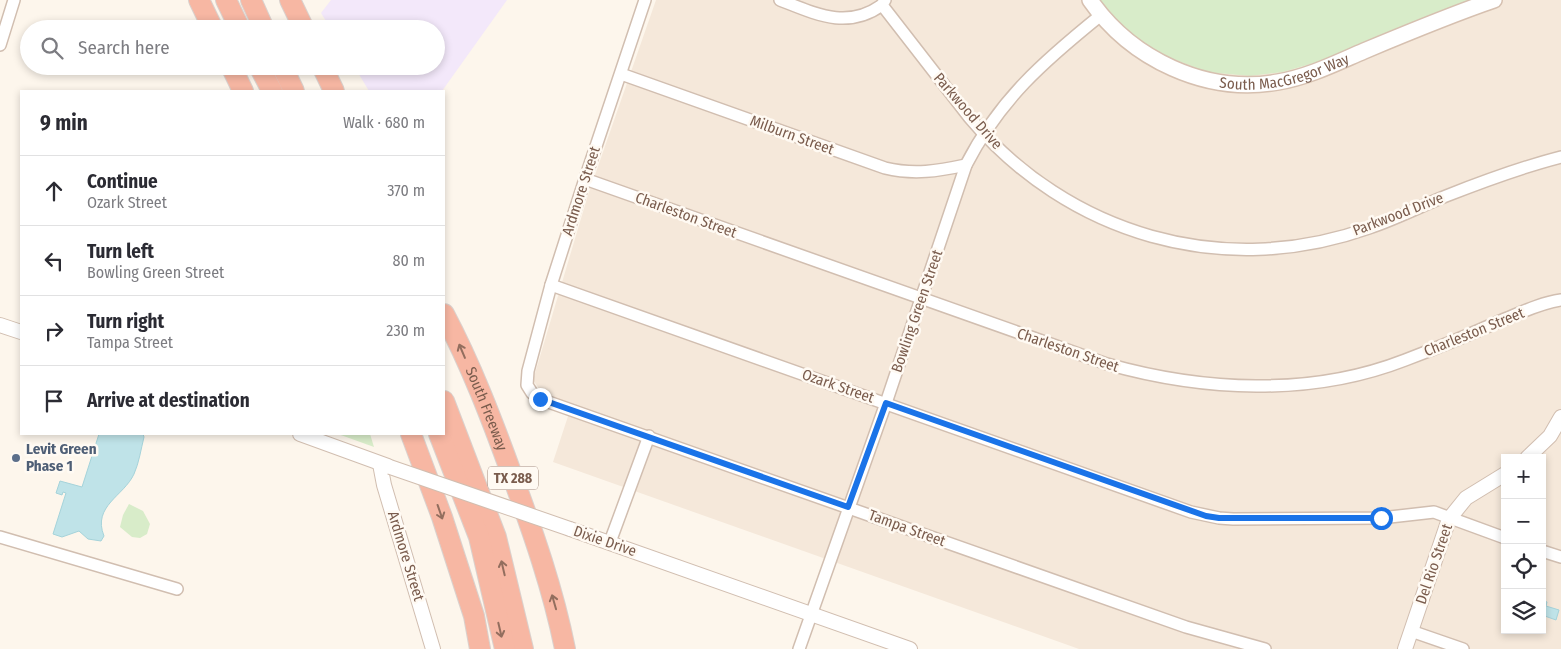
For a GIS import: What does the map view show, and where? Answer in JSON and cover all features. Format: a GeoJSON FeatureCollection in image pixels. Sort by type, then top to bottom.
{"type":"FeatureCollection","features":[{"type":"Feature","properties":{"kind":"highway"},"geometry":{"type":"LineString","coordinates":[[226,0],[236,20]]}},
{"type":"Feature","properties":{"kind":"highway"},"geometry":{"type":"LineString","coordinates":[[251,0],[260,20]]}},
{"type":"Feature","properties":{"kind":"highway"},"geometry":{"type":"LineString","coordinates":[[290,0],[300,20]]}},
{"type":"Feature","properties":{"kind":"highway"},"geometry":{"type":"LineString","coordinates":[[302,0],[310,20]]}},
{"type":"Feature","properties":{"kind":"highway"},"geometry":{"type":"LineString","coordinates":[[199,1],[208,20]]}},
{"type":"Feature","properties":{"kind":"highway"},"geometry":{"type":"LineString","coordinates":[[235,75],[243,90]]}},
{"type":"Feature","properties":{"kind":"highway"},"geometry":{"type":"LineString","coordinates":[[264,75],[271,90]]}},
{"type":"Feature","properties":{"kind":"highway"},"geometry":{"type":"LineString","coordinates":[[286,75],[294,90]]}},
{"type":"Feature","properties":{"kind":"highway"},"geometry":{"type":"LineString","coordinates":[[326,75],[334,90]]}},
{"type":"Feature","properties":{"kind":"highway"},"geometry":{"type":"LineString","coordinates":[[332,75],[338,90]]}},
{"type":"Feature","properties":{"kind":"highway","name":"South Freeway"},"geometry":{"type":"LineString","coordinates":[[445,316],[499,440],[537,543],[558,616],[565,649]]}},
{"type":"Feature","properties":{"kind":"highway"},"geometry":{"type":"LineString","coordinates":[[445,404],[496,537],[523,649]]}},
{"type":"Feature","properties":{"kind":"highway"},"geometry":{"type":"LineString","coordinates":[[411,435],[442,517],[474,616],[480,649]]}},
{"type":"Feature","properties":{"kind":"highway"},"geometry":{"type":"LineString","coordinates":[[439,435],[479,537],[505,649]]}},
{"type":"Feature","properties":{"kind":"main road","name":"South MacGregor Way"},"geometry":{"type":"LineString","coordinates":[[1090,0],[1117,33],[1142,53],[1170,67],[1224,83],[1253,84],[1277,82],[1308,75],[1454,14],[1494,0]]}},
{"type":"Feature","properties":{"kind":"street"},"geometry":{"type":"LineString","coordinates":[[0,45],[14,0]]}},
{"type":"Feature","properties":{"kind":"street","name":"Ardmore Street"},"geometry":{"type":"LineString","coordinates":[[527,385],[528,371],[551,285],[645,0]]}},
{"type":"Feature","properties":{"kind":"street"},"geometry":{"type":"LineString","coordinates":[[780,0],[822,17],[835,18],[869,15],[884,3]]}},
{"type":"Feature","properties":{"kind":"street","name":"Parkwood Drive"},"geometry":{"type":"LineString","coordinates":[[884,3],[983,133],[1017,165],[1046,187],[1079,208],[1111,223],[1159,239],[1199,247],[1244,249],[1295,247],[1369,228],[1448,195],[1528,166],[1561,157]]}},
{"type":"Feature","properties":{"kind":"street","name":"Bowling Green Street"},"geometry":{"type":"LineString","coordinates":[[799,649],[922,299],[966,165],[983,133],[1041,64],[1101,15]]}},
{"type":"Feature","properties":{"kind":"street","name":"Milburn Street"},"geometry":{"type":"LineString","coordinates":[[621,74],[885,168],[924,173],[966,165]]}},
{"type":"Feature","properties":{"kind":"street","name":"Charleston Street"},"geometry":{"type":"LineString","coordinates":[[585,179],[1107,364],[1153,377],[1192,383],[1241,386],[1289,385],[1366,373],[1404,361],[1524,312],[1561,300]]}},
{"type":"Feature","properties":{"kind":"street","name":"Ozark Street"},"geometry":{"type":"LineString","coordinates":[[551,285],[1206,516],[1219,518],[1381,518],[1434,512],[1501,537]]}},
{"type":"Feature","properties":{"kind":"street"},"geometry":{"type":"LineString","coordinates":[[0,325],[20,332]]}},
{"type":"Feature","properties":{"kind":"street","name":"Tampa Street"},"geometry":{"type":"LineString","coordinates":[[527,385],[532,393],[540,399],[1186,627],[1264,649]]}},
{"type":"Feature","properties":{"kind":"street"},"geometry":{"type":"LineString","coordinates":[[1531,454],[1550,436],[1561,417]]}},
{"type":"Feature","properties":{"kind":"street","name":"Dixie Drive"},"geometry":{"type":"LineString","coordinates":[[303,435],[910,649]]}},
{"type":"Feature","properties":{"kind":"street"},"geometry":{"type":"LineString","coordinates":[[610,542],[649,436]]}},
{"type":"Feature","properties":{"kind":"street","name":"Ardmore Street"},"geometry":{"type":"LineString","coordinates":[[385,465],[384,485],[434,649]]}},
{"type":"Feature","properties":{"kind":"street","name":"Del Rio Street"},"geometry":{"type":"LineString","coordinates":[[1405,649],[1449,519],[1466,498],[1501,476]]}},
{"type":"Feature","properties":{"kind":"street"},"geometry":{"type":"LineString","coordinates":[[0,537],[177,589]]}},
{"type":"Feature","properties":{"kind":"street"},"geometry":{"type":"LineString","coordinates":[[1546,552],[1561,557]]}},
{"type":"Feature","properties":{"kind":"street"},"geometry":{"type":"LineString","coordinates":[[1411,631],[1463,649]]}},
{"type":"Feature","properties":{"kind":"shaded area"},"geometry":{"type":"Polygon","coordinates":[[[331,0],[507,0],[443,90],[368,90],[359,75],[445,75],[445,20],[325,20],[321,13],[331,0]]]}},
{"type":"Feature","properties":{"kind":"shaded area"},"geometry":{"type":"Polygon","coordinates":[[[656,0],[1099,0],[1283,72],[1321,61],[1469,0],[1561,0],[1561,649],[1079,649],[553,462],[572,404],[542,393],[533,380],[588,195],[656,0]]]}},
{"type":"Feature","properties":{"kind":"green space"},"geometry":{"type":"Polygon","coordinates":[[[1099,0],[1469,0],[1321,61],[1283,72],[1250,76],[1207,72],[1155,52],[1124,31],[1099,0]]]}},
{"type":"Feature","properties":{"kind":"green space"},"geometry":{"type":"Polygon","coordinates":[[[341,435],[370,435],[374,447],[341,435]]]}},
{"type":"Feature","properties":{"kind":"green space"},"geometry":{"type":"Polygon","coordinates":[[[129,504],[143,511],[150,524],[147,534],[140,538],[132,537],[120,527],[123,515],[129,504]]]}},
{"type":"Feature","properties":{"kind":"water"},"geometry":{"type":"Polygon","coordinates":[[[99,435],[143,435],[134,474],[111,502],[102,517],[101,526],[104,536],[101,541],[88,539],[79,531],[62,537],[53,534],[66,493],[63,492],[62,495],[56,493],[60,481],[82,487],[99,435]]]}},
{"type":"Feature","properties":{"kind":"water"},"geometry":{"type":"Polygon","coordinates":[[[1546,606],[1559,610],[1556,620],[1546,616],[1546,606]]]}},
{"type":"Feature","properties":{"kind":"place","name":"Levit Green Phase 1"},"geometry":{"type":"Point","coordinates":[16,458]}},
{"type":"Feature","properties":{"kind":"route"},"geometry":{"type":"LineString","coordinates":[[540,399],[848,507],[886,403],[1206,516],[1219,518],[1381,518]]}}]}
